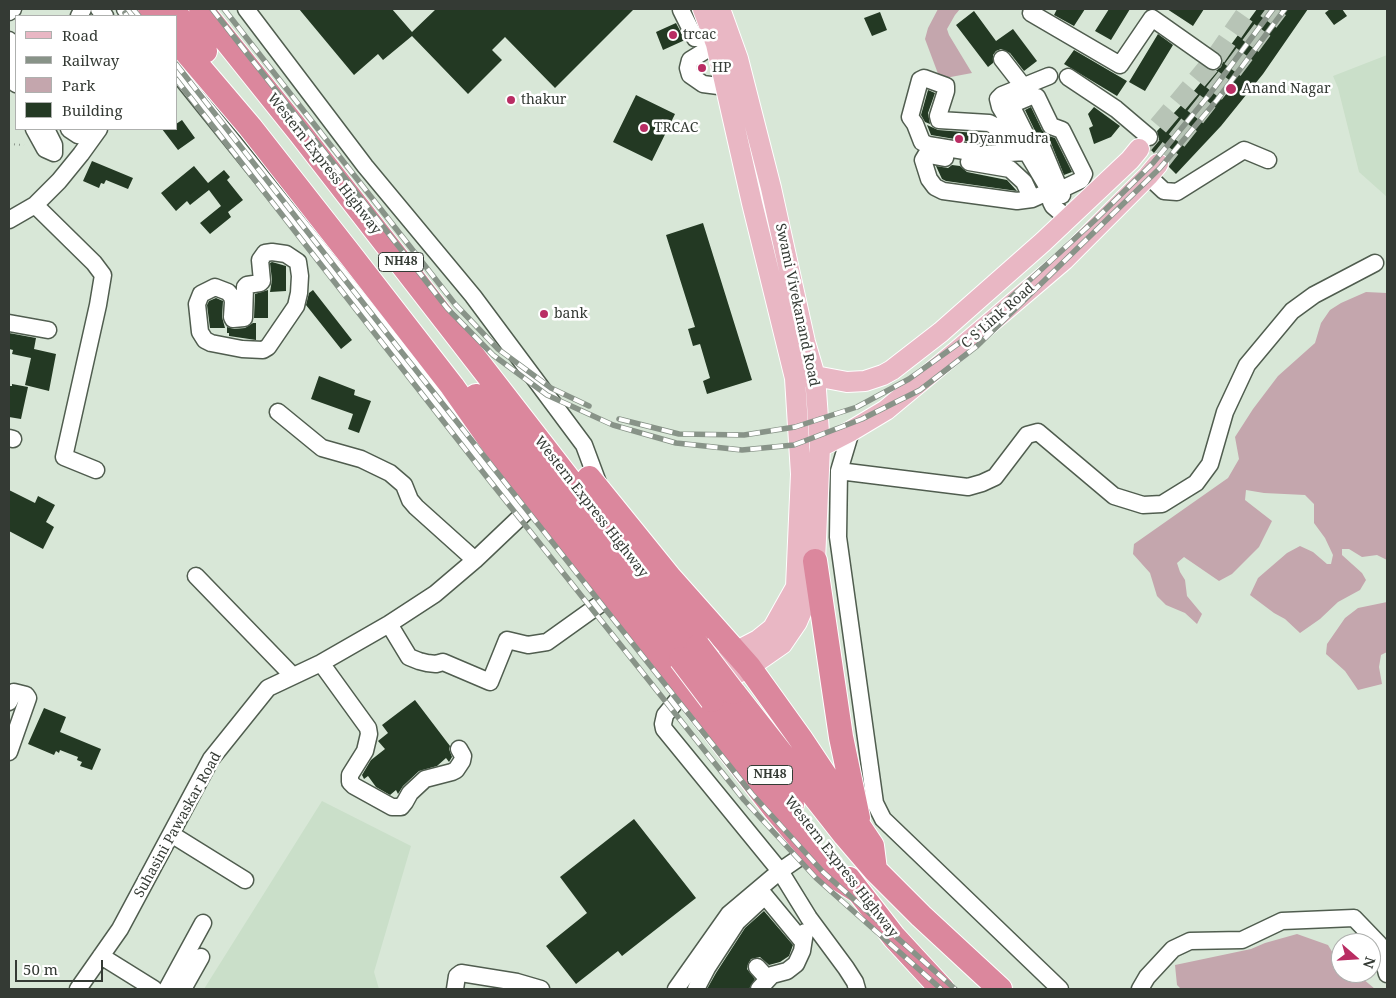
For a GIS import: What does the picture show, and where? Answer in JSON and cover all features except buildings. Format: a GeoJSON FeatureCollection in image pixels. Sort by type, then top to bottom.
{"type":"FeatureCollection","features":[{"type":"Feature","properties":{"kind":"highway","name":"Western Express Highway"},"geometry":{"type":"LineString","coordinates":[[201,9],[301,134],[549,453],[689,652],[705,696],[894,937],[942,989]]}},
{"type":"Feature","properties":{"kind":"highway"},"geometry":{"type":"LineString","coordinates":[[222,9],[232,23],[251,72]]}},
{"type":"Feature","properties":{"kind":"highway","name":"Western Express Highway"},"geometry":{"type":"LineString","coordinates":[[178,17],[225,79],[539,474],[689,652]]}},
{"type":"Feature","properties":{"kind":"highway"},"geometry":{"type":"LineString","coordinates":[[178,42],[225,79]]}},
{"type":"Feature","properties":{"kind":"highway"},"geometry":{"type":"LineString","coordinates":[[178,42],[250,128],[452,386],[505,461],[530,506],[610,597],[705,696],[809,850],[828,872],[858,891]]}},
{"type":"Feature","properties":{"kind":"highway"},"geometry":{"type":"LineString","coordinates":[[549,453],[572,458],[670,578],[742,660],[800,738],[872,846],[875,870]]}},
{"type":"Feature","properties":{"kind":"highway"},"geometry":{"type":"LineString","coordinates":[[530,506],[539,474]]}},
{"type":"Feature","properties":{"kind":"highway"},"geometry":{"type":"LineString","coordinates":[[815,561],[841,737],[860,830]]}},
{"type":"Feature","properties":{"kind":"highway","name":"Western Express Highway"},"geometry":{"type":"LineString","coordinates":[[705,696],[846,835],[875,870],[921,916],[1000,989]]}},
{"type":"Feature","properties":{"kind":"main road","name":"Swami Vivekanand Road"},"geometry":{"type":"LineString","coordinates":[[703,9],[715,40],[752,203],[795,378],[801,474],[796,587],[773,628],[758,640],[742,660],[705,696]]}},
{"type":"Feature","properties":{"kind":"main road","name":"Swami Vivekanand Road"},"geometry":{"type":"LineString","coordinates":[[720,9],[738,59],[771,188],[805,342],[815,376],[820,447],[815,561],[809,594],[797,622],[782,644],[742,660]]}},
{"type":"Feature","properties":{"kind":"main road","name":"C S Link Road"},"geometry":{"type":"LineString","coordinates":[[795,378],[815,376],[847,382],[865,381],[882,375],[941,332],[1043,242],[1130,160],[1144,143]]}},
{"type":"Feature","properties":{"kind":"main road","name":"C S Link Road"},"geometry":{"type":"LineString","coordinates":[[820,447],[851,431],[895,402],[1064,260],[1153,170]]}},
{"type":"Feature","properties":{"kind":"main road"},"geometry":{"type":"LineString","coordinates":[[882,375],[895,402]]}},
{"type":"Feature","properties":{"kind":"street"},"geometry":{"type":"LineString","coordinates":[[9,12],[13,9]]}},
{"type":"Feature","properties":{"kind":"street"},"geometry":{"type":"LineString","coordinates":[[246,9],[364,166],[472,296],[584,445],[603,495]]}},
{"type":"Feature","properties":{"kind":"street"},"geometry":{"type":"LineString","coordinates":[[682,9],[680,10],[695,38],[715,40]]}},
{"type":"Feature","properties":{"kind":"street"},"geometry":{"type":"LineString","coordinates":[[1034,9],[1032,13],[1120,65],[1152,18],[1213,61]]}},
{"type":"Feature","properties":{"kind":"street"},"geometry":{"type":"LineString","coordinates":[[9,40],[13,69]]}},
{"type":"Feature","properties":{"kind":"street"},"geometry":{"type":"LineString","coordinates":[[715,40],[690,60],[688,68],[690,75],[703,84],[726,87]]}},
{"type":"Feature","properties":{"kind":"street"},"geometry":{"type":"LineString","coordinates":[[1002,59],[1023,86]]}},
{"type":"Feature","properties":{"kind":"street"},"geometry":{"type":"LineString","coordinates":[[178,73],[530,506]]}},
{"type":"Feature","properties":{"kind":"street"},"geometry":{"type":"LineString","coordinates":[[1049,76],[1002,95],[998,99],[1000,107],[1027,152],[1056,192]]}},
{"type":"Feature","properties":{"kind":"street"},"geometry":{"type":"LineString","coordinates":[[1068,77],[1116,109],[1144,143]]}},
{"type":"Feature","properties":{"kind":"street"},"geometry":{"type":"LineString","coordinates":[[1008,153],[995,126],[939,120],[938,116],[946,86],[924,78],[920,80],[910,117],[922,142],[928,145],[984,154],[1008,153],[1027,152]]}},
{"type":"Feature","properties":{"kind":"street"},"geometry":{"type":"LineString","coordinates":[[1032,199],[1024,182],[1010,169],[929,155],[923,160],[929,179],[935,187],[943,190],[1017,201],[1032,199],[1056,192],[1081,180],[1084,174],[1062,130],[1051,126],[1037,97],[1032,96],[1013,104],[1013,109],[1030,143],[1042,147],[1056,192],[1051,202],[1053,206],[1073,212]]}},
{"type":"Feature","properties":{"kind":"street"},"geometry":{"type":"LineString","coordinates":[[35,130],[69,168]]}},
{"type":"Feature","properties":{"kind":"street"},"geometry":{"type":"LineString","coordinates":[[9,220],[35,205],[81,154],[98,130]]}},
{"type":"Feature","properties":{"kind":"street"},"geometry":{"type":"LineString","coordinates":[[79,131],[81,154]]}},
{"type":"Feature","properties":{"kind":"street"},"geometry":{"type":"LineString","coordinates":[[17,144],[47,142]]}},
{"type":"Feature","properties":{"kind":"street"},"geometry":{"type":"LineString","coordinates":[[1153,170],[1164,191],[1177,192],[1244,150],[1268,160]]}},
{"type":"Feature","properties":{"kind":"street"},"geometry":{"type":"LineString","coordinates":[[35,205],[104,275],[64,458],[96,470]]}},
{"type":"Feature","properties":{"kind":"street"},"geometry":{"type":"LineString","coordinates":[[298,262],[316,245]]}},
{"type":"Feature","properties":{"kind":"street"},"geometry":{"type":"LineString","coordinates":[[272,252],[286,254],[298,262],[300,276],[296,306],[268,347],[263,350],[242,349],[210,343],[205,340],[200,332],[197,304],[201,294],[215,287],[228,292],[232,296],[233,319],[244,318],[245,287],[262,281],[260,260],[262,256],[265,253],[272,252]]}},
{"type":"Feature","properties":{"kind":"street"},"geometry":{"type":"LineString","coordinates":[[839,471],[968,487],[995,477],[1027,435],[1038,432],[1114,496],[1142,505],[1162,504],[1196,483],[1210,464],[1225,412],[1247,365],[1292,310],[1314,294],[1375,263]]}},
{"type":"Feature","properties":{"kind":"street"},"geometry":{"type":"LineString","coordinates":[[9,323],[48,330]]}},
{"type":"Feature","properties":{"kind":"street"},"geometry":{"type":"LineString","coordinates":[[278,412],[322,448],[361,459],[390,474],[404,485],[410,500],[416,507],[475,560]]}},
{"type":"Feature","properties":{"kind":"street"},"geometry":{"type":"LineString","coordinates":[[851,431],[839,471],[838,537],[875,803],[883,819],[1060,989]]}},
{"type":"Feature","properties":{"kind":"street","name":"Suhasini Pawaskar Road"},"geometry":{"type":"LineString","coordinates":[[78,989],[120,929],[211,759],[268,688],[322,663],[389,624],[435,594],[475,560],[530,506]]}},
{"type":"Feature","properties":{"kind":"street"},"geometry":{"type":"LineString","coordinates":[[196,576],[293,676]]}},
{"type":"Feature","properties":{"kind":"street"},"geometry":{"type":"LineString","coordinates":[[389,624],[409,657],[427,663],[436,664],[444,662],[490,682],[507,640],[528,645],[547,642],[610,597]]}},
{"type":"Feature","properties":{"kind":"street"},"geometry":{"type":"LineString","coordinates":[[322,663],[368,728],[369,734],[366,751],[350,775],[350,782],[354,786],[392,807],[400,807],[406,802],[410,793],[425,779],[456,770],[463,756],[459,749]]}},
{"type":"Feature","properties":{"kind":"street"},"geometry":{"type":"LineString","coordinates":[[9,702],[14,692],[26,695],[28,698],[9,752]]}},
{"type":"Feature","properties":{"kind":"street"},"geometry":{"type":"LineString","coordinates":[[705,696],[666,716],[663,724],[664,728],[783,875],[854,987]]}},
{"type":"Feature","properties":{"kind":"street"},"geometry":{"type":"LineString","coordinates":[[171,834],[245,880]]}},
{"type":"Feature","properties":{"kind":"street"},"geometry":{"type":"LineString","coordinates":[[783,875],[729,914],[711,950],[696,989],[680,984],[711,950],[737,922],[809,850]]}},
{"type":"Feature","properties":{"kind":"street"},"geometry":{"type":"LineString","coordinates":[[765,896],[803,942]]}},
{"type":"Feature","properties":{"kind":"street"},"geometry":{"type":"LineString","coordinates":[[761,978],[782,973],[792,968],[800,957],[809,918]]}},
{"type":"Feature","properties":{"kind":"street"},"geometry":{"type":"LineString","coordinates":[[1140,989],[1147,977],[1173,950],[1190,941],[1242,940],[1282,921],[1354,918],[1379,944],[1387,974]]}},
{"type":"Feature","properties":{"kind":"street"},"geometry":{"type":"LineString","coordinates":[[167,989],[204,923]]}},
{"type":"Feature","properties":{"kind":"street"},"geometry":{"type":"LineString","coordinates":[[101,956],[154,989]]}},
{"type":"Feature","properties":{"kind":"street"},"geometry":{"type":"LineString","coordinates":[[182,989],[201,957]]}},
{"type":"Feature","properties":{"kind":"street"},"geometry":{"type":"LineString","coordinates":[[455,989],[457,976],[461,973],[517,982],[541,989]]}},
{"type":"Feature","properties":{"kind":"shaded area"},"geometry":{"type":"Polygon","coordinates":[[[1387,55],[1387,197],[1359,172],[1338,88],[1333,76],[1387,55]]]}},
{"type":"Feature","properties":{"kind":"shaded area"},"geometry":{"type":"Polygon","coordinates":[[[322,801],[411,846],[374,972],[379,989],[204,989],[322,801]]]}},
{"type":"Feature","properties":{"kind":"green space"},"geometry":{"type":"Polygon","coordinates":[[[938,9],[960,9],[947,29],[972,73],[940,79],[925,39],[928,28],[938,9]]]}},
{"type":"Feature","properties":{"kind":"green space"},"geometry":{"type":"Polygon","coordinates":[[[1366,292],[1387,293],[1387,560],[1377,555],[1362,557],[1349,549],[1342,549],[1342,555],[1362,573],[1366,580],[1360,590],[1338,602],[1320,619],[1300,633],[1285,619],[1250,595],[1258,578],[1287,553],[1300,546],[1313,552],[1327,564],[1331,564],[1333,555],[1325,538],[1314,523],[1314,504],[1305,495],[1246,490],[1245,500],[1272,521],[1259,547],[1232,574],[1219,581],[1184,557],[1177,563],[1185,580],[1187,596],[1202,614],[1197,624],[1185,613],[1166,605],[1157,596],[1150,573],[1133,554],[1134,544],[1228,478],[1239,459],[1235,437],[1253,409],[1278,376],[1315,343],[1321,323],[1330,310],[1366,292]]]}},
{"type":"Feature","properties":{"kind":"green space"},"geometry":{"type":"Polygon","coordinates":[[[1387,602],[1387,652],[1381,655],[1379,667],[1382,684],[1358,690],[1345,671],[1326,654],[1327,644],[1345,618],[1358,608],[1387,602]]]}},
{"type":"Feature","properties":{"kind":"green space"},"geometry":{"type":"Polygon","coordinates":[[[1297,934],[1328,945],[1331,950],[1331,983],[1368,983],[1375,989],[1181,989],[1177,985],[1175,965],[1251,949],[1297,934]]]}},
{"type":"Feature","properties":{"kind":"tunnel"},"geometry":{"type":"LineString","coordinates":[[1139,149],[1213,61],[1249,9]]}},
{"type":"Feature","properties":{"kind":"tunnel"},"geometry":{"type":"LineString","coordinates":[[1158,164],[1278,9]]}},
{"type":"Feature","properties":{"kind":"railway"},"geometry":{"type":"LineString","coordinates":[[133,9],[138,15]]}},
{"type":"Feature","properties":{"kind":"railway"},"geometry":{"type":"LineString","coordinates":[[212,9],[447,308],[493,355],[547,395],[613,425],[676,443],[742,450],[794,445],[862,419],[920,390],[977,346],[1160,168],[1217,100],[1285,9]]}},
{"type":"Feature","properties":{"kind":"railway"},"geometry":{"type":"LineString","coordinates":[[224,9],[455,304],[498,349],[551,388],[589,406]]}},
{"type":"Feature","properties":{"kind":"railway"},"geometry":{"type":"LineString","coordinates":[[619,419],[679,434],[744,435],[795,427],[857,407],[909,379],[969,336],[1095,220],[1153,163],[1209,95],[1273,9]]}},
{"type":"Feature","properties":{"kind":"railway"},"geometry":{"type":"LineString","coordinates":[[178,67],[752,794],[823,872],[955,989]]}},
{"type":"Feature","properties":{"kind":"railway"},"geometry":{"type":"LineString","coordinates":[[178,82],[486,476],[744,800],[816,878],[941,989]]}},
{"type":"Feature","properties":{"kind":"place","name":"trcac"},"geometry":{"type":"Point","coordinates":[673,35]}},
{"type":"Feature","properties":{"kind":"place","name":"HP"},"geometry":{"type":"Point","coordinates":[702,68]}},
{"type":"Feature","properties":{"kind":"place","name":"Anand Nagar"},"geometry":{"type":"Point","coordinates":[1231,89]}},
{"type":"Feature","properties":{"kind":"place","name":"thakur"},"geometry":{"type":"Point","coordinates":[511,100]}},
{"type":"Feature","properties":{"kind":"place","name":"TRCAC"},"geometry":{"type":"Point","coordinates":[644,128]}},
{"type":"Feature","properties":{"kind":"place","name":"Dyanmudra"},"geometry":{"type":"Point","coordinates":[959,139]}},
{"type":"Feature","properties":{"kind":"place","name":"bank"},"geometry":{"type":"Point","coordinates":[544,314]}}]}
